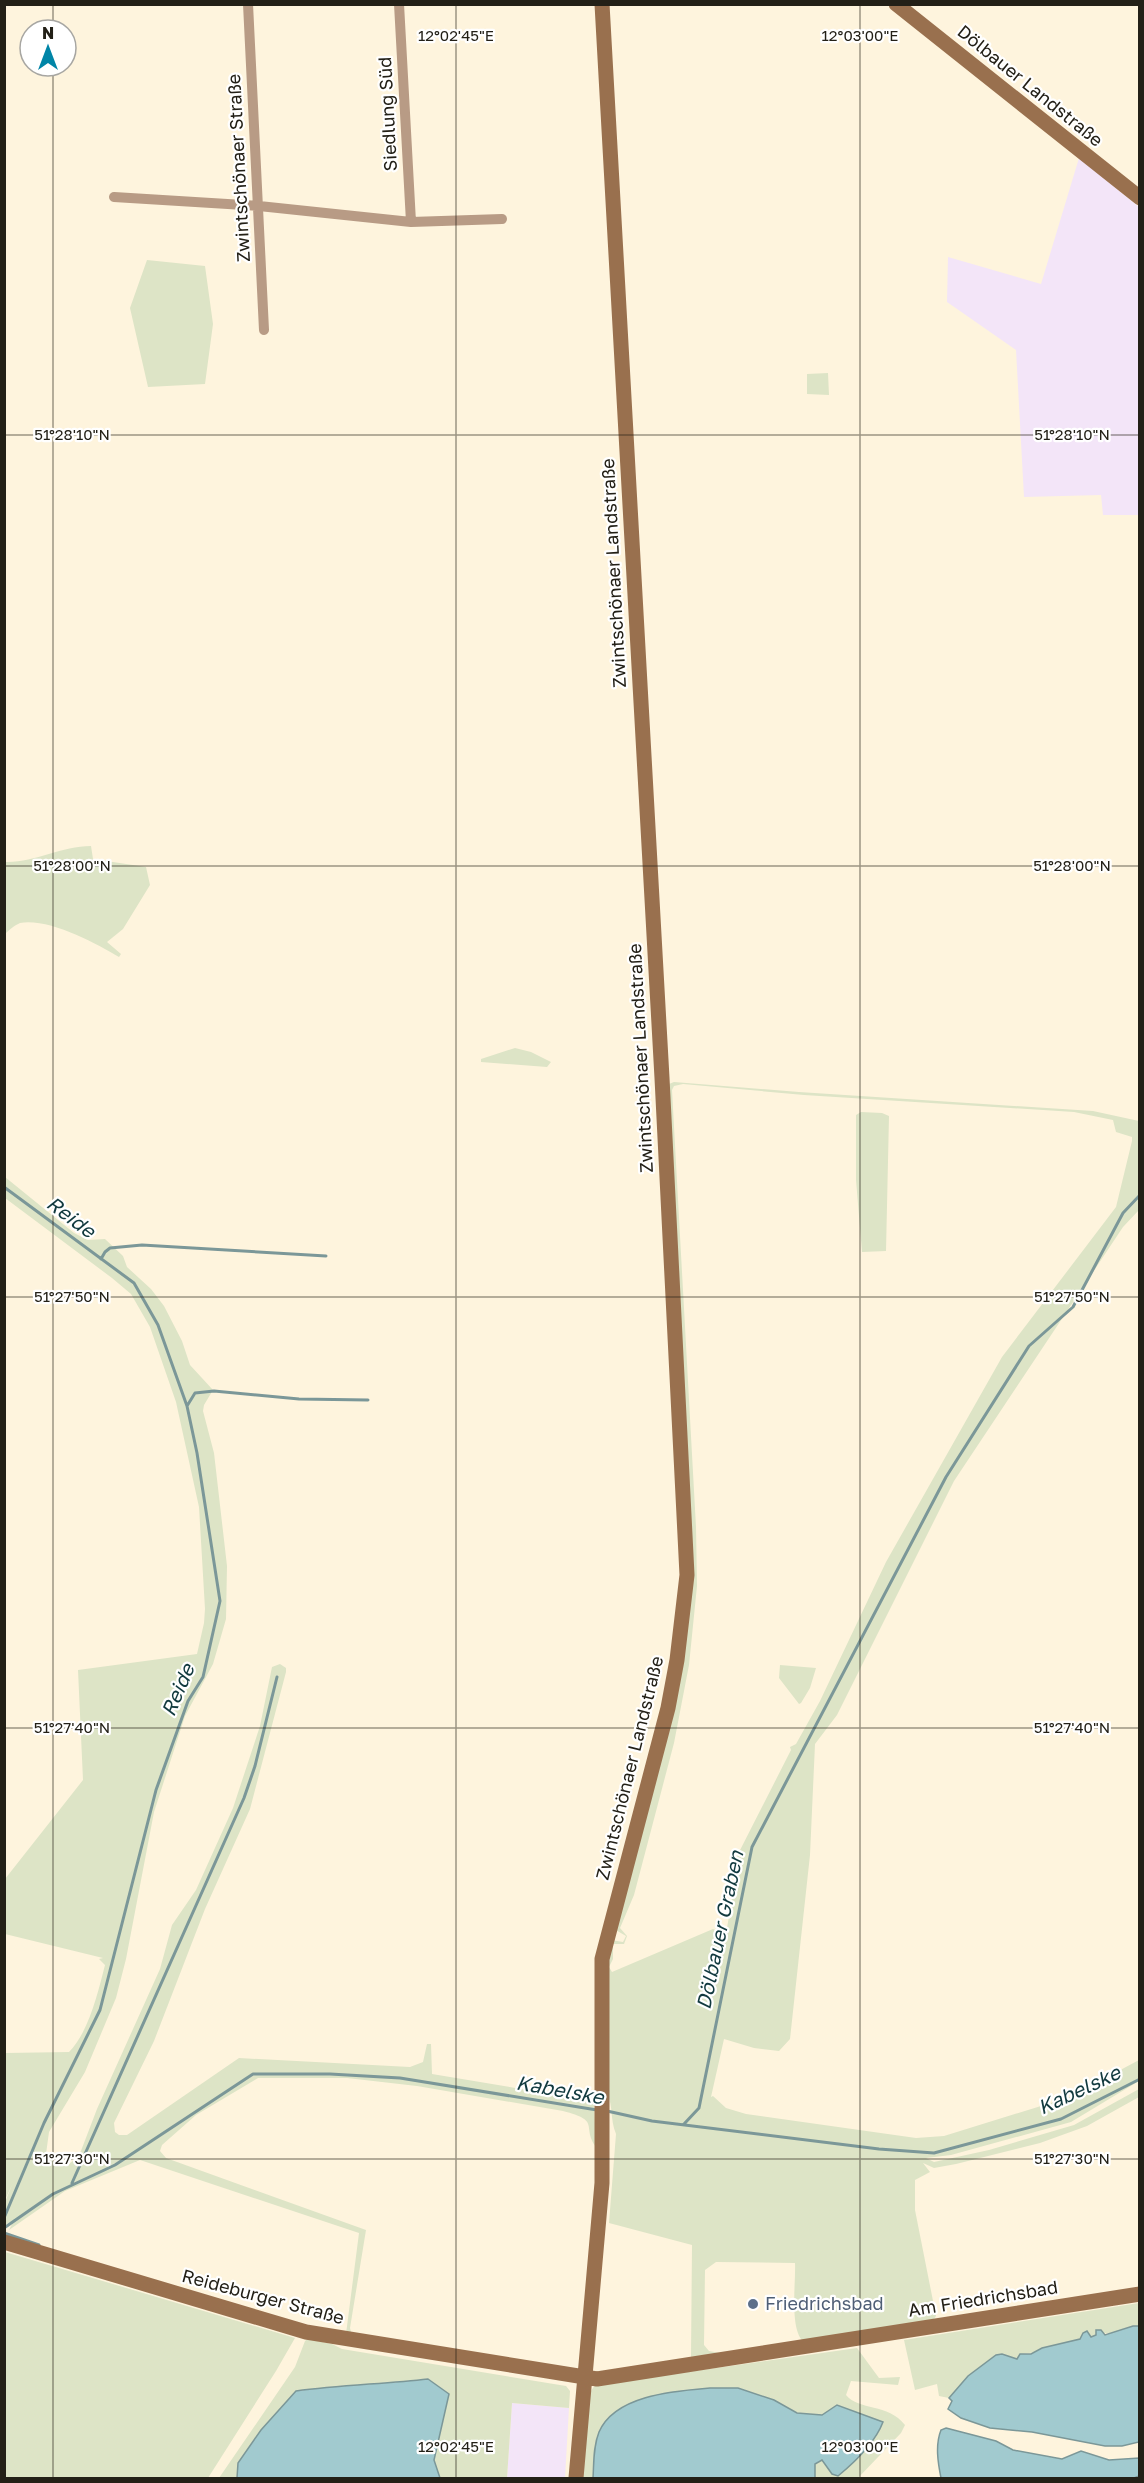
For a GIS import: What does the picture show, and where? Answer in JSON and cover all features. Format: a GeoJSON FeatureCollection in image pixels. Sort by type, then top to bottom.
{"type":"FeatureCollection","features":[{"type":"Feature","properties":{"kind":"main road","name":"Zwintschönaer Landstraße"},"geometry":{"type":"LineString","coordinates":[[584,2378],[602,2183],[602,1959],[668,1708],[685,1608],[687,1575],[602,4]]}},
{"type":"Feature","properties":{"kind":"main road","name":"Dölbauer Landstraße"},"geometry":{"type":"LineString","coordinates":[[896,4],[1140,198]]}},
{"type":"Feature","properties":{"kind":"main road","name":"Reideburger Straße"},"geometry":{"type":"LineString","coordinates":[[6,2243],[306,2332],[584,2378]]}},
{"type":"Feature","properties":{"kind":"main road","name":"Am Friedrichsbad"},"geometry":{"type":"LineString","coordinates":[[584,2378],[608,2378],[1140,2294]]}},
{"type":"Feature","properties":{"kind":"main road"},"geometry":{"type":"LineString","coordinates":[[576,2478],[584,2378]]}},
{"type":"Feature","properties":{"kind":"street","name":"Zwintschönaer Straße"},"geometry":{"type":"LineString","coordinates":[[248,4],[264,330]]}},
{"type":"Feature","properties":{"kind":"street","name":"Siedlung Süd"},"geometry":{"type":"LineString","coordinates":[[399,4],[411,222]]}},
{"type":"Feature","properties":{"kind":"street"},"geometry":{"type":"LineString","coordinates":[[114,196],[259,206],[411,222],[502,219]]}},
{"type":"Feature","properties":{"kind":"shaded area"},"geometry":{"type":"Polygon","coordinates":[[[1079,158],[1139,207],[1139,515],[1103,515],[1101,495],[1024,497],[1016,350],[947,302],[948,257],[1041,284],[1079,158]]]}},
{"type":"Feature","properties":{"kind":"shaded area"},"geometry":{"type":"Polygon","coordinates":[[[512,2403],[569,2408],[565,2478],[507,2478],[512,2403]]]}},
{"type":"Feature","properties":{"kind":"green space"},"geometry":{"type":"Polygon","coordinates":[[[147,260],[205,266],[213,324],[205,384],[148,387],[130,308],[147,260]]]}},
{"type":"Feature","properties":{"kind":"green space"},"geometry":{"type":"Polygon","coordinates":[[[828,373],[829,395],[807,394],[807,374],[828,373]]]}},
{"type":"Feature","properties":{"kind":"green space"},"geometry":{"type":"Polygon","coordinates":[[[91,846],[93,859],[146,867],[150,885],[123,929],[107,942],[121,954],[119,957],[71,933],[44,924],[20,923],[5,934],[5,862],[16,862],[91,846]]]}},
{"type":"Feature","properties":{"kind":"green space"},"geometry":{"type":"Polygon","coordinates":[[[515,1048],[531,1052],[551,1062],[547,1067],[481,1062],[481,1059],[515,1048]]]}},
{"type":"Feature","properties":{"kind":"green space"},"geometry":{"type":"Polygon","coordinates":[[[674,1082],[1093,1111],[1139,1121],[1139,1210],[1123,1227],[954,1481],[837,1715],[815,1744],[810,1855],[790,2039],[779,2051],[754,2048],[724,2039],[711,2097],[713,2096],[726,2108],[746,2114],[916,2138],[944,2136],[1070,2097],[1139,2060],[1139,2081],[1071,2122],[951,2155],[926,2158],[934,2162],[989,2150],[1074,2125],[1139,2089],[1139,2097],[1087,2126],[1040,2143],[934,2168],[923,2163],[930,2172],[915,2180],[915,2210],[936,2316],[932,2322],[804,2342],[796,2328],[795,2263],[716,2262],[705,2270],[704,2345],[709,2351],[720,2353],[691,2357],[692,2245],[609,2223],[616,2134],[608,2096],[606,1974],[611,1940],[623,1942],[626,1936],[614,1929],[685,1635],[669,1084],[674,1082]],[[683,1084],[674,1086],[672,1090],[696,1527],[697,1586],[689,1665],[674,1743],[634,1895],[620,1928],[627,1936],[624,1944],[613,1944],[613,1959],[609,1967],[612,1972],[713,1929],[722,1933],[727,1928],[738,1863],[735,1860],[791,1750],[790,1747],[796,1744],[820,1701],[886,1562],[1002,1357],[1116,1207],[1132,1141],[1132,1137],[1116,1132],[1113,1120],[1074,1112],[804,1095],[683,1084]]]}},
{"type":"Feature","properties":{"kind":"green space"},"geometry":{"type":"Polygon","coordinates":[[[861,1112],[882,1113],[889,1116],[886,1251],[862,1252],[856,1180],[856,1115],[861,1112]]]}},
{"type":"Feature","properties":{"kind":"green space"},"geometry":{"type":"Polygon","coordinates":[[[5,1177],[74,1233],[88,1240],[105,1239],[123,1256],[127,1267],[151,1289],[164,1306],[182,1341],[190,1365],[213,1390],[203,1411],[214,1453],[227,1566],[226,1619],[213,1664],[185,1716],[154,1812],[126,1959],[116,1998],[85,2072],[49,2132],[46,2154],[55,2163],[69,2164],[79,2156],[97,2109],[160,1969],[172,1925],[196,1890],[233,1808],[260,1726],[272,1667],[280,1664],[286,1668],[286,1672],[250,1809],[205,1909],[154,2041],[114,2123],[115,2132],[119,2135],[127,2135],[239,2058],[410,2067],[423,2062],[427,2044],[431,2044],[432,2074],[594,2101],[596,2147],[587,2121],[563,2111],[417,2086],[347,2078],[258,2078],[196,2115],[162,2145],[160,2151],[166,2158],[366,2230],[351,2332],[346,2334],[359,2233],[140,2160],[65,2191],[9,2230],[12,2224],[10,2222],[5,2225],[5,2202],[12,2185],[5,2200],[5,2053],[69,2052],[87,2023],[105,1965],[99,1959],[103,1958],[5,1934],[5,1879],[83,1780],[78,1670],[197,1654],[205,1609],[199,1507],[176,1402],[150,1327],[131,1294],[5,1198],[5,1177]]]}},
{"type":"Feature","properties":{"kind":"green space"},"geometry":{"type":"Polygon","coordinates":[[[780,1665],[816,1668],[810,1688],[801,1703],[799,1704],[779,1678],[780,1665]]]}},
{"type":"Feature","properties":{"kind":"green space"},"geometry":{"type":"Polygon","coordinates":[[[5,2252],[295,2338],[208,2478],[5,2478],[5,2252]]]}},
{"type":"Feature","properties":{"kind":"green space"},"geometry":{"type":"Polygon","coordinates":[[[1139,2303],[1139,2326],[1107,2333],[1096,2331],[1096,2335],[1042,2348],[1037,2352],[1021,2354],[1017,2359],[1002,2354],[968,2376],[949,2398],[939,2396],[937,2384],[915,2390],[904,2340],[1139,2303]]]}},
{"type":"Feature","properties":{"kind":"green space"},"geometry":{"type":"Polygon","coordinates":[[[308,2339],[332,2344],[342,2349],[566,2386],[570,2391],[569,2408],[512,2403],[507,2478],[440,2478],[434,2460],[449,2394],[428,2379],[296,2391],[261,2430],[238,2463],[237,2478],[219,2478],[295,2367],[305,2341],[308,2339]]]}},
{"type":"Feature","properties":{"kind":"green space"},"geometry":{"type":"Polygon","coordinates":[[[857,2348],[879,2378],[900,2377],[898,2385],[851,2381],[846,2395],[858,2403],[890,2413],[905,2425],[901,2433],[858,2478],[813,2477],[813,2464],[825,2416],[595,2478],[581,2478],[589,2394],[595,2385],[857,2348]]]}},
{"type":"Feature","properties":{"kind":"water"},"geometry":{"type":"Polygon","coordinates":[[[1139,2326],[1139,2442],[1122,2446],[1105,2446],[1032,2432],[990,2428],[961,2418],[948,2409],[952,2401],[949,2398],[968,2376],[996,2355],[1002,2354],[1017,2359],[1020,2354],[1031,2354],[1042,2348],[1080,2339],[1087,2331],[1091,2337],[1096,2335],[1096,2330],[1101,2330],[1105,2335],[1139,2326]]]}},
{"type":"Feature","properties":{"kind":"water"},"geometry":{"type":"Polygon","coordinates":[[[428,2379],[449,2394],[434,2460],[440,2478],[237,2478],[238,2463],[261,2430],[296,2391],[428,2379]]]}},
{"type":"Feature","properties":{"kind":"water"},"geometry":{"type":"Polygon","coordinates":[[[710,2388],[738,2388],[774,2400],[797,2413],[822,2415],[837,2405],[883,2422],[870,2445],[838,2476],[832,2474],[822,2460],[815,2464],[815,2478],[593,2478],[599,2432],[618,2410],[647,2397],[663,2393],[710,2388]]]}},
{"type":"Feature","properties":{"kind":"water"},"geometry":{"type":"Polygon","coordinates":[[[946,2428],[996,2441],[1013,2450],[1062,2459],[1081,2451],[1109,2460],[1139,2458],[1139,2476],[1134,2478],[941,2478],[938,2442],[941,2430],[946,2428]]]}},
{"type":"Feature","properties":{"kind":"waterway","name":"Reide"},"geometry":{"type":"LineString","coordinates":[[4,1187],[134,1283],[158,1325],[187,1406],[197,1453],[220,1601],[203,1677],[188,1701],[156,1790],[100,2010],[44,2123],[4,2218]]}},
{"type":"Feature","properties":{"kind":"waterway","name":"Dölbauer Graben"},"geometry":{"type":"LineString","coordinates":[[684,2124],[699,2108],[752,1847],[946,1477],[1029,1346],[1073,1307],[1123,1213],[1140,1195]]}},
{"type":"Feature","properties":{"kind":"waterway"},"geometry":{"type":"LineString","coordinates":[[101,1259],[110,1248],[142,1245],[326,1256]]}},
{"type":"Feature","properties":{"kind":"waterway"},"geometry":{"type":"LineString","coordinates":[[187,1406],[195,1393],[214,1391],[299,1399],[368,1400]]}},
{"type":"Feature","properties":{"kind":"waterway"},"geometry":{"type":"LineString","coordinates":[[72,2183],[244,1798],[255,1766],[277,1677]]}},
{"type":"Feature","properties":{"kind":"waterway","name":"Kabelske"},"geometry":{"type":"LineString","coordinates":[[4,2228],[53,2194],[115,2165],[253,2074],[330,2074],[400,2078],[597,2110]]}},
{"type":"Feature","properties":{"kind":"waterway","name":"Kabelske"},"geometry":{"type":"LineString","coordinates":[[607,2111],[652,2121],[879,2149],[934,2153],[1061,2119],[1140,2079]]}},
{"type":"Feature","properties":{"kind":"waterway"},"geometry":{"type":"LineString","coordinates":[[4,2233],[39,2245]]}},
{"type":"Feature","properties":{"kind":"place","name":"Friedrichsbad"},"geometry":{"type":"Point","coordinates":[753,2304]}}]}
